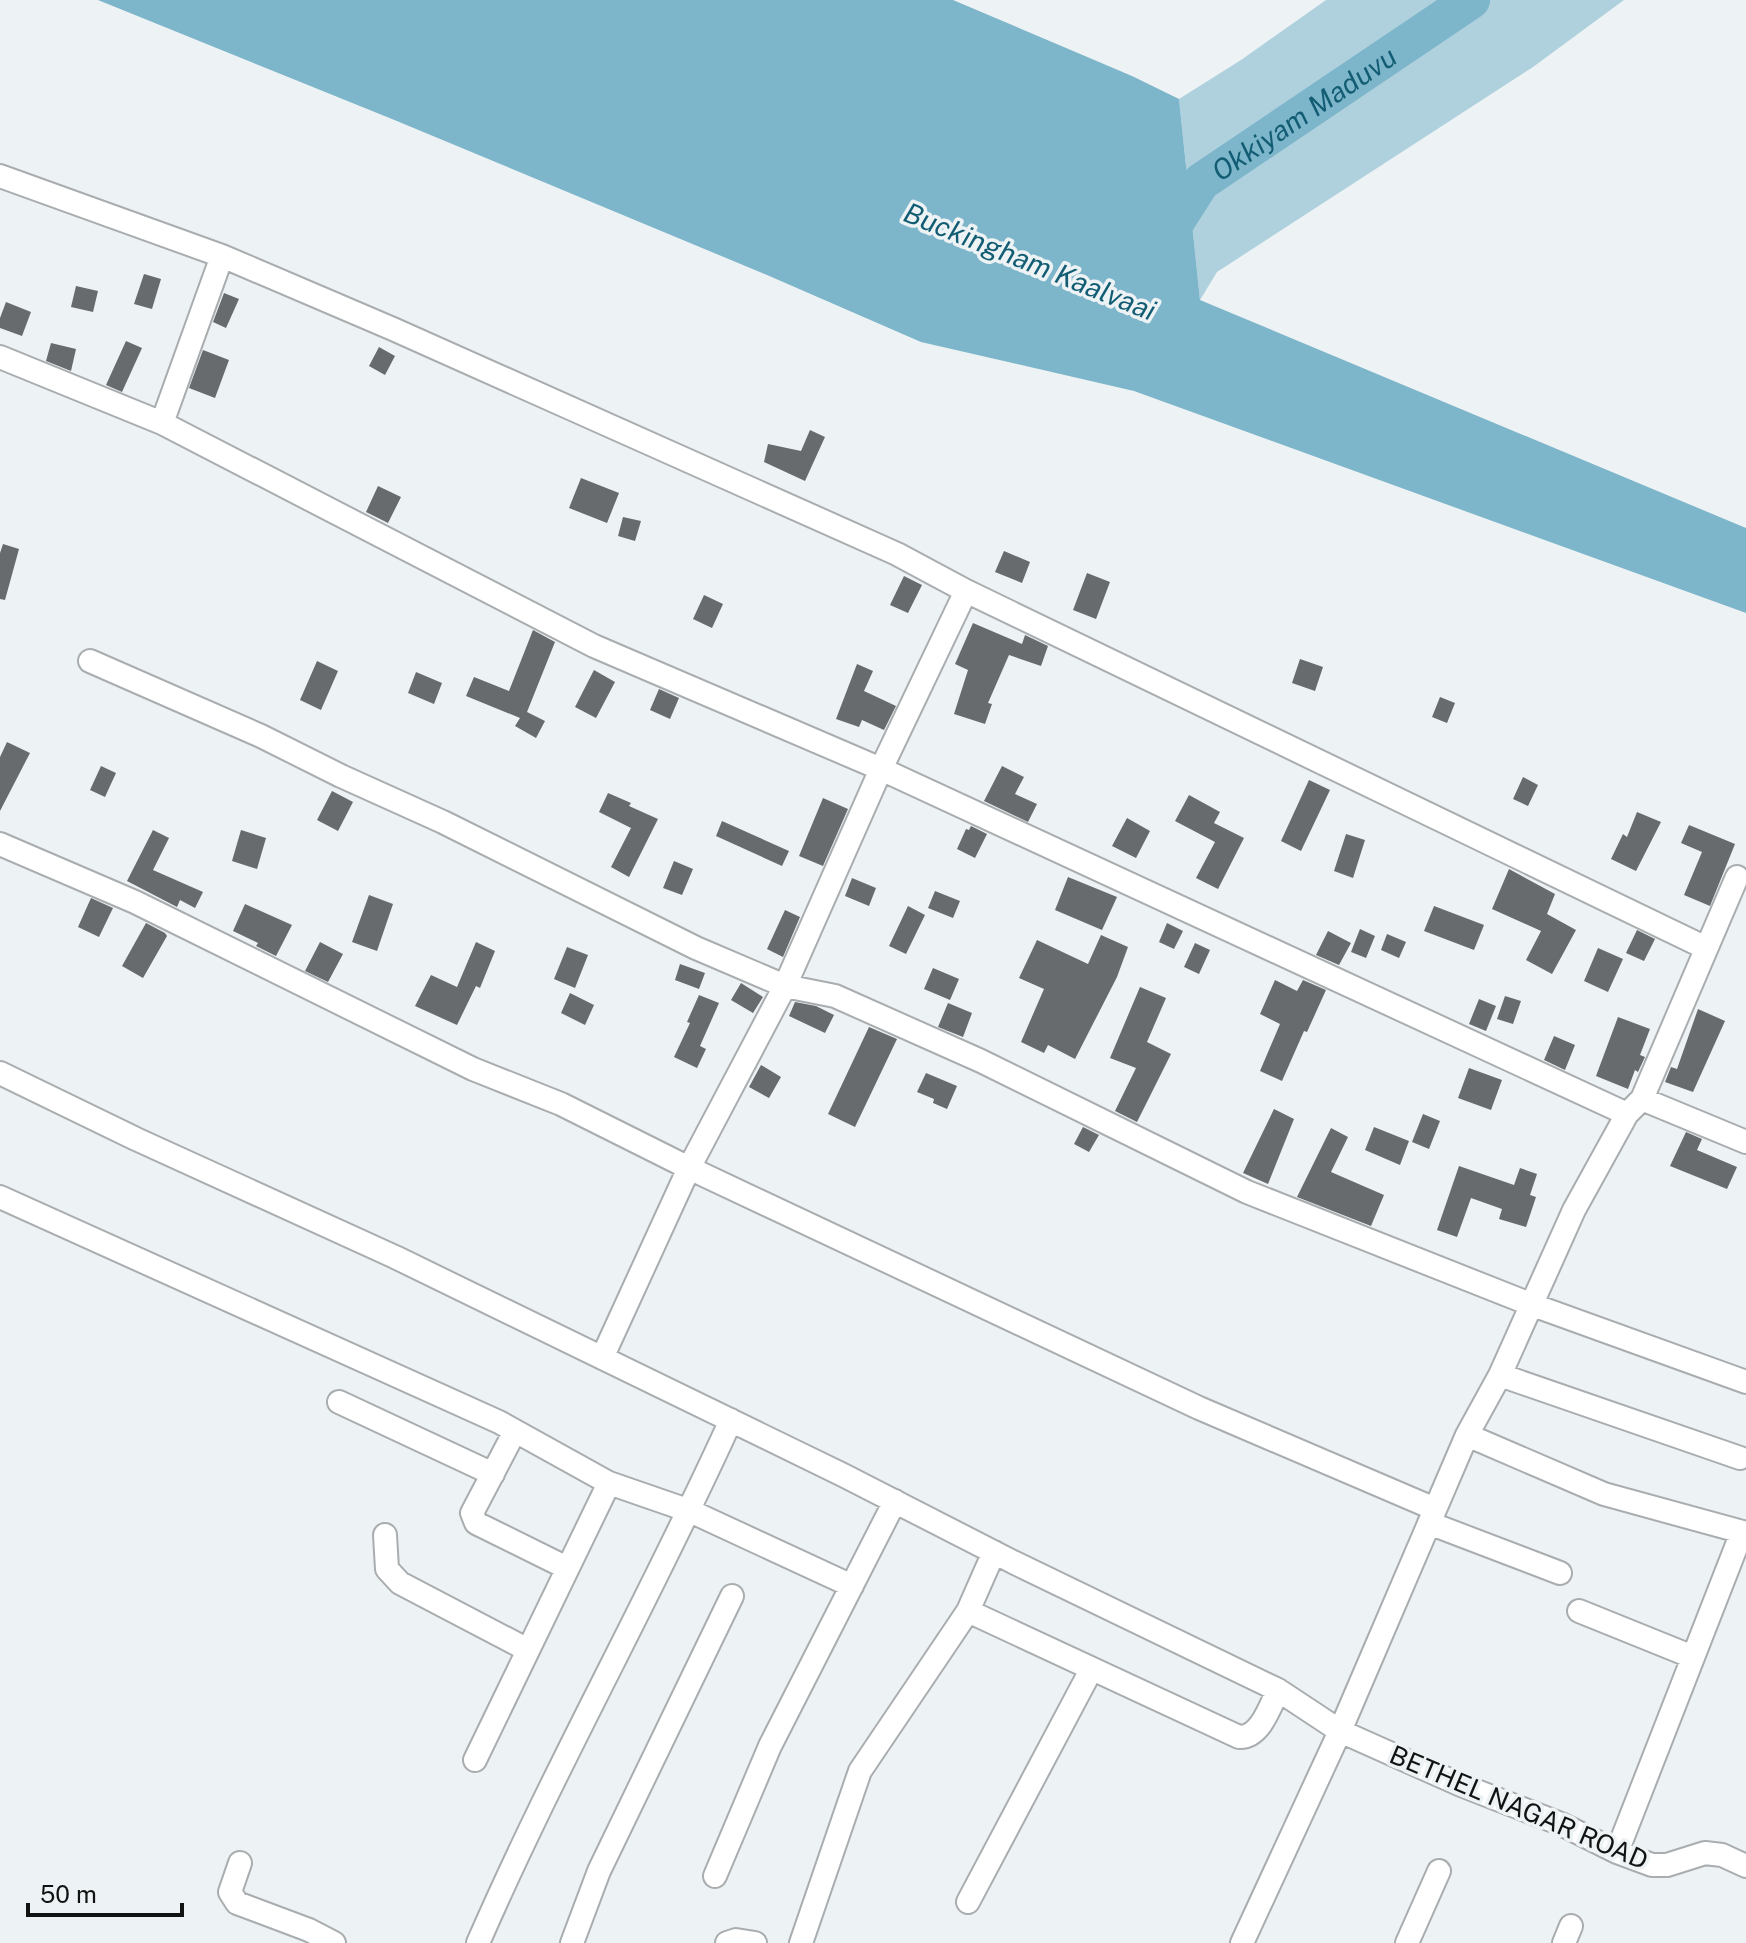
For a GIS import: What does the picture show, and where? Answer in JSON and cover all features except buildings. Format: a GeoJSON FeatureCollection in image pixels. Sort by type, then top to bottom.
{"type":"FeatureCollection","features":[{"type":"Feature","properties":{"kind":"street"},"geometry":{"type":"LineString","coordinates":[[0,176],[222,256],[407,335],[897,554],[966,591],[1706,948]]}},
{"type":"Feature","properties":{"kind":"street"},"geometry":{"type":"LineString","coordinates":[[162,423],[222,256]]}},
{"type":"Feature","properties":{"kind":"street"},"geometry":{"type":"LineString","coordinates":[[0,357],[162,423],[594,646],[881,769],[1635,1106],[1746,1142]]}},
{"type":"Feature","properties":{"kind":"street"},"geometry":{"type":"LineString","coordinates":[[602,1358],[689,1168],[785,986],[881,769],[966,591]]}},
{"type":"Feature","properties":{"kind":"street"},"geometry":{"type":"LineString","coordinates":[[90,661],[261,736],[443,822],[696,948],[785,986],[835,996],[981,1061],[1247,1192],[1530,1304],[1746,1382]]}},
{"type":"Feature","properties":{"kind":"street"},"geometry":{"type":"LineString","coordinates":[[0,844],[135,902],[473,1069],[561,1104],[689,1168],[1199,1408],[1560,1573]]}},
{"type":"Feature","properties":{"kind":"street"},"geometry":{"type":"LineString","coordinates":[[1242,1943],[1340,1731],[1467,1435],[1500,1375],[1574,1210],[1635,1106],[1737,877]]}},
{"type":"Feature","properties":{"kind":"street","name":"BETHEL NAGAR ROAD"},"geometry":{"type":"LineString","coordinates":[[0,1073],[136,1139],[395,1257],[731,1420],[1278,1690],[1340,1731],[1652,1865],[1667,1865],[1705,1853],[1722,1855],[1746,1866]]}},
{"type":"Feature","properties":{"kind":"street"},"geometry":{"type":"LineString","coordinates":[[0,1197],[515,1431],[609,1483],[690,1511],[852,1586]]}},
{"type":"Feature","properties":{"kind":"street"},"geometry":{"type":"LineString","coordinates":[[1500,1375],[1740,1458]]}},
{"type":"Feature","properties":{"kind":"street"},"geometry":{"type":"LineString","coordinates":[[339,1402],[493,1474]]}},
{"type":"Feature","properties":{"kind":"street"},"geometry":{"type":"LineString","coordinates":[[478,1943],[506,1878],[690,1511],[731,1420]]}},
{"type":"Feature","properties":{"kind":"street"},"geometry":{"type":"LineString","coordinates":[[515,1431],[472,1513],[476,1523],[567,1568]]}},
{"type":"Feature","properties":{"kind":"street"},"geometry":{"type":"LineString","coordinates":[[1467,1435],[1604,1494],[1744,1532],[1617,1852]]}},
{"type":"Feature","properties":{"kind":"street"},"geometry":{"type":"LineString","coordinates":[[475,1760],[609,1483]]}},
{"type":"Feature","properties":{"kind":"street"},"geometry":{"type":"LineString","coordinates":[[715,1876],[770,1746],[895,1501]]}},
{"type":"Feature","properties":{"kind":"street"},"geometry":{"type":"LineString","coordinates":[[385,1535],[387,1569],[400,1583],[528,1650]]}},
{"type":"Feature","properties":{"kind":"street"},"geometry":{"type":"LineString","coordinates":[[801,1943],[860,1771],[968,1611],[994,1552]]}},
{"type":"Feature","properties":{"kind":"street"},"geometry":{"type":"LineString","coordinates":[[572,1943],[599,1871],[732,1596]]}},
{"type":"Feature","properties":{"kind":"street"},"geometry":{"type":"LineString","coordinates":[[968,1611],[1239,1737],[1246,1738],[1257,1731],[1278,1690]]}},
{"type":"Feature","properties":{"kind":"street"},"geometry":{"type":"LineString","coordinates":[[1579,1611],[1693,1657]]}},
{"type":"Feature","properties":{"kind":"street"},"geometry":{"type":"LineString","coordinates":[[968,1902],[1091,1670]]}},
{"type":"Feature","properties":{"kind":"street"},"geometry":{"type":"LineString","coordinates":[[240,1863],[230,1892],[237,1903],[309,1930],[334,1943]]}},
{"type":"Feature","properties":{"kind":"street"},"geometry":{"type":"LineString","coordinates":[[1407,1943],[1439,1871]]}},
{"type":"Feature","properties":{"kind":"street"},"geometry":{"type":"LineString","coordinates":[[727,1943],[736,1940],[755,1943]]}},
{"type":"Feature","properties":{"kind":"shaded area"},"geometry":{"type":"Polygon","coordinates":[[[1326,0],[1624,0],[1533,67],[1217,272],[1200,300],[1179,99],[1326,0]]]}},
{"type":"Feature","properties":{"kind":"water","name":"Buckingham Kaalvaai"},"geometry":{"type":"Polygon","coordinates":[[[98,0],[953,0],[1179,99],[1200,300],[1746,528],[1746,613],[1134,391],[921,342],[392,119],[98,0]]]}},
{"type":"Feature","properties":{"kind":"waterway","name":"Okkiyam Maduvu"},"geometry":{"type":"LineString","coordinates":[[1162,243],[1201,182],[1471,0]]}}]}
